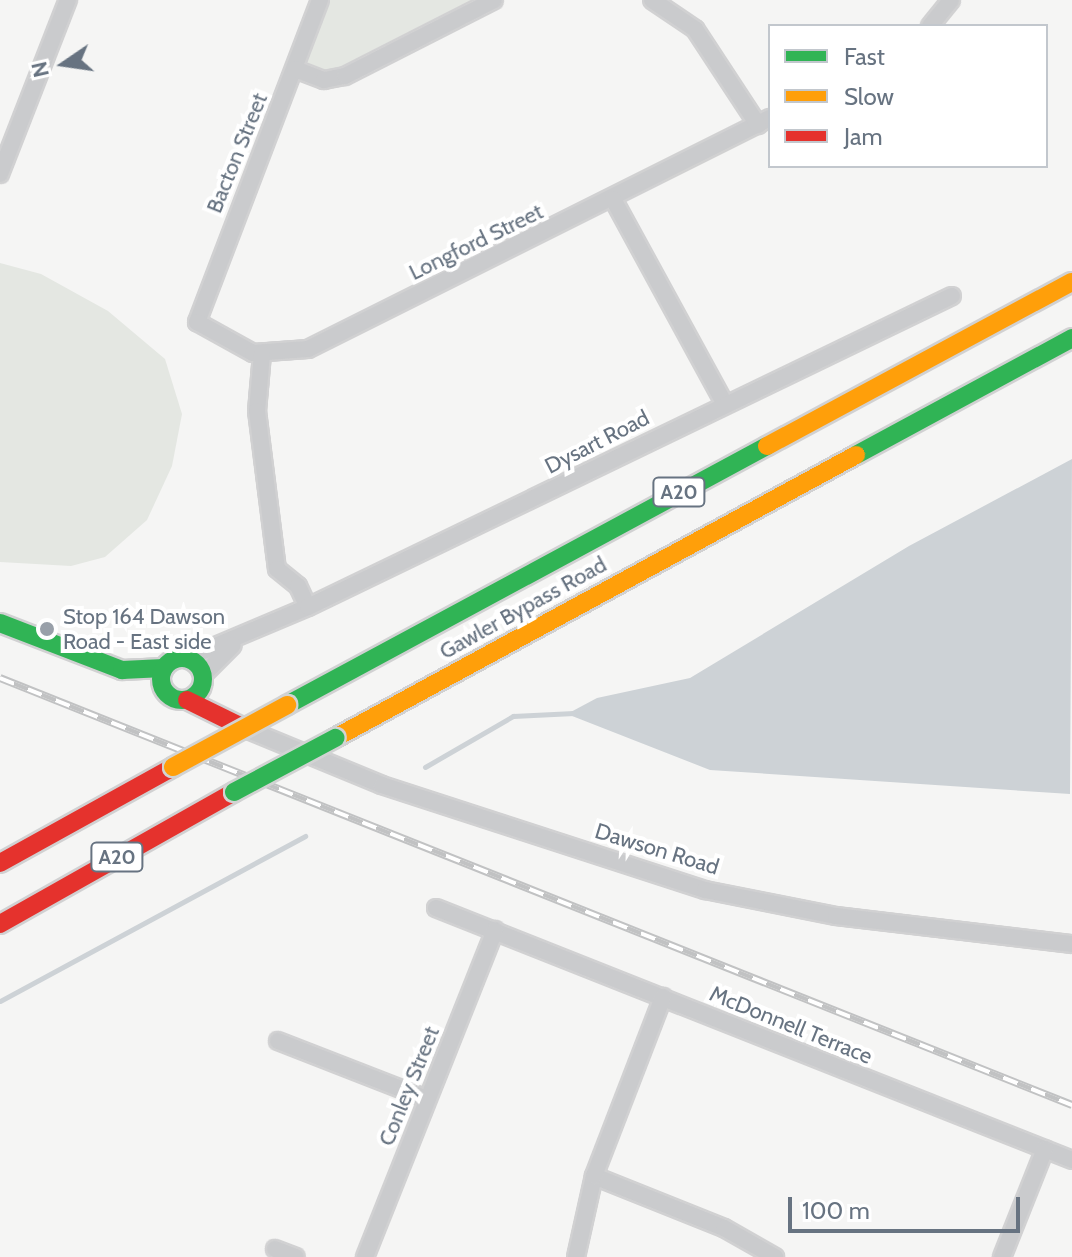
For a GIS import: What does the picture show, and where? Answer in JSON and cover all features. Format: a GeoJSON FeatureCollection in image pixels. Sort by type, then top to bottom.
{"type":"FeatureCollection","features":[{"type":"Feature","properties":{"kind":"main road","name":"Gawler Bypass Road"},"geometry":{"type":"LineString","coordinates":[[0,863],[1072,282]]}},
{"type":"Feature","properties":{"kind":"main road","name":"Gawler Bypass Road"},"geometry":{"type":"LineString","coordinates":[[0,924],[234,792],[1072,338]]}},
{"type":"Feature","properties":{"kind":"main road"},"geometry":{"type":"LineString","coordinates":[[0,623],[122,670],[164,668],[187,658],[204,678],[187,700],[61,647]]}},
{"type":"Feature","properties":{"kind":"main road"},"geometry":{"type":"LineString","coordinates":[[164,668],[166,693]]}},
{"type":"Feature","properties":{"kind":"main road","name":"Dawson Road"},"geometry":{"type":"LineString","coordinates":[[204,678],[246,729]]}},
{"type":"Feature","properties":{"kind":"main road","name":"Dawson Road"},"geometry":{"type":"LineString","coordinates":[[187,700],[246,729]]}},
{"type":"Feature","properties":{"kind":"street"},"geometry":{"type":"LineString","coordinates":[[0,174],[68,0]]}},
{"type":"Feature","properties":{"kind":"street","name":"Bacton Street"},"geometry":{"type":"LineString","coordinates":[[262,354],[197,322],[320,0]]}},
{"type":"Feature","properties":{"kind":"street"},"geometry":{"type":"LineString","coordinates":[[295,69],[324,80],[345,76],[494,0]]}},
{"type":"Feature","properties":{"kind":"street"},"geometry":{"type":"LineString","coordinates":[[652,0],[695,29],[764,121]]}},
{"type":"Feature","properties":{"kind":"street"},"geometry":{"type":"LineString","coordinates":[[932,24],[951,0]]}},
{"type":"Feature","properties":{"kind":"street","name":"Longford Street"},"geometry":{"type":"LineString","coordinates":[[262,354],[308,349],[764,121]]}},
{"type":"Feature","properties":{"kind":"street"},"geometry":{"type":"LineString","coordinates":[[613,199],[723,401]]}},
{"type":"Feature","properties":{"kind":"street","name":"Dysart Road"},"geometry":{"type":"LineString","coordinates":[[187,658],[308,607],[723,401],[952,296]]}},
{"type":"Feature","properties":{"kind":"street"},"geometry":{"type":"LineString","coordinates":[[262,354],[257,411],[277,569],[298,586],[308,607]]}},
{"type":"Feature","properties":{"kind":"street","name":"Dysart Road"},"geometry":{"type":"LineString","coordinates":[[204,678],[222,651],[262,628]]}},
{"type":"Feature","properties":{"kind":"street","name":"Dawson Road"},"geometry":{"type":"LineString","coordinates":[[246,729],[382,785],[705,890],[836,916],[1072,944]]}},
{"type":"Feature","properties":{"kind":"street","name":"McDonnell Terrace"},"geometry":{"type":"LineString","coordinates":[[436,908],[1072,1160]]}},
{"type":"Feature","properties":{"kind":"street","name":"Conley Street"},"geometry":{"type":"LineString","coordinates":[[365,1257],[495,930]]}},
{"type":"Feature","properties":{"kind":"street"},"geometry":{"type":"LineString","coordinates":[[576,1257],[594,1176],[663,997]]}},
{"type":"Feature","properties":{"kind":"street"},"geometry":{"type":"LineString","coordinates":[[278,1041],[427,1099]]}},
{"type":"Feature","properties":{"kind":"street"},"geometry":{"type":"LineString","coordinates":[[1002,1257],[1045,1149]]}},
{"type":"Feature","properties":{"kind":"street"},"geometry":{"type":"LineString","coordinates":[[594,1176],[724,1228],[775,1257]]}},
{"type":"Feature","properties":{"kind":"street"},"geometry":{"type":"LineString","coordinates":[[275,1249],[296,1257]]}},
{"type":"Feature","properties":{"kind":"shaded area"},"geometry":{"type":"Polygon","coordinates":[[[320,0],[494,0],[345,76],[295,69],[320,0]]]}},
{"type":"Feature","properties":{"kind":"shaded area"},"geometry":{"type":"Polygon","coordinates":[[[0,263],[41,274],[108,311],[165,359],[182,414],[172,466],[147,520],[105,557],[71,566],[0,562],[0,263]]]}},
{"type":"Feature","properties":{"kind":"shaded area"},"geometry":{"type":"Polygon","coordinates":[[[1072,459],[1070,794],[710,770],[567,714],[597,698],[690,678],[909,546],[1072,459]]]}},
{"type":"Feature","properties":{"kind":"waterway"},"geometry":{"type":"LineString","coordinates":[[425,767],[513,716],[574,713]]}},
{"type":"Feature","properties":{"kind":"waterway"},"geometry":{"type":"LineString","coordinates":[[0,1001],[305,836]]}},
{"type":"Feature","properties":{"kind":"railway"},"geometry":{"type":"LineString","coordinates":[[0,678],[1072,1105]]}},
{"type":"Feature","properties":{"kind":"traffic: fast"},"geometry":{"type":"LineString","coordinates":[[856,455],[1072,338]]}},
{"type":"Feature","properties":{"kind":"traffic: fast"},"geometry":{"type":"LineString","coordinates":[[287,705],[767,446]]}},
{"type":"Feature","properties":{"kind":"traffic: fast"},"geometry":{"type":"LineString","coordinates":[[0,623],[122,670],[164,668]]}},
{"type":"Feature","properties":{"kind":"traffic: fast"},"geometry":{"type":"LineString","coordinates":[[182,658],[197,664],[203,679],[197,694],[182,700],[167,694],[161,679],[167,664],[182,658]]}},
{"type":"Feature","properties":{"kind":"traffic: fast"},"geometry":{"type":"LineString","coordinates":[[234,792],[335,738]]}},
{"type":"Feature","properties":{"kind":"traffic: slow"},"geometry":{"type":"LineString","coordinates":[[767,446],[1072,282]]}},
{"type":"Feature","properties":{"kind":"traffic: slow"},"geometry":{"type":"LineString","coordinates":[[335,738],[856,455]]}},
{"type":"Feature","properties":{"kind":"traffic: slow"},"geometry":{"type":"LineString","coordinates":[[173,767],[287,705]]}},
{"type":"Feature","properties":{"kind":"traffic: jam"},"geometry":{"type":"LineString","coordinates":[[187,700],[246,729]]}},
{"type":"Feature","properties":{"kind":"traffic: jam"},"geometry":{"type":"LineString","coordinates":[[0,863],[173,767]]}},
{"type":"Feature","properties":{"kind":"traffic: jam"},"geometry":{"type":"LineString","coordinates":[[0,924],[234,792]]}},
{"type":"Feature","properties":{"kind":"place","name":"Stop 164 Dawson Road - East side"},"geometry":{"type":"Point","coordinates":[47,629]}}]}
